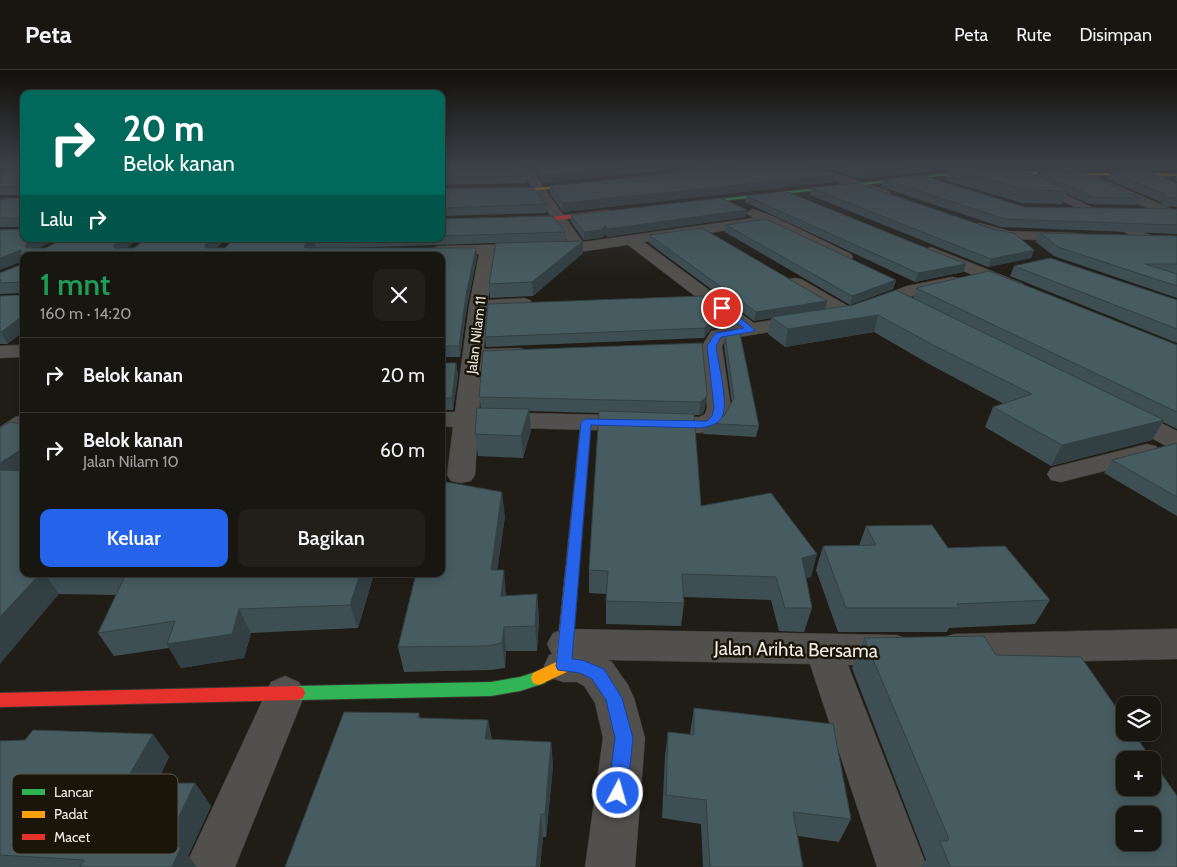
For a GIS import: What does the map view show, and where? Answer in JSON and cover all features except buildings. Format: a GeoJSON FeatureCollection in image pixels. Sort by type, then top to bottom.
{"type":"FeatureCollection","features":[{"type":"Feature","properties":{"kind":"street"},"geometry":{"type":"LineString","coordinates":[[547,201],[579,247]]}},
{"type":"Feature","properties":{"kind":"street"},"geometry":{"type":"LineString","coordinates":[[677,204],[702,201]]}},
{"type":"Feature","properties":{"kind":"street"},"geometry":{"type":"LineString","coordinates":[[727,201],[859,264]]}},
{"type":"Feature","properties":{"kind":"street"},"geometry":{"type":"LineString","coordinates":[[809,201],[814,203]]}},
{"type":"Feature","properties":{"kind":"street"},"geometry":{"type":"LineString","coordinates":[[1071,201],[1177,254]]}},
{"type":"Feature","properties":{"kind":"street"},"geometry":{"type":"LineString","coordinates":[[1146,201],[1172,212]]}},
{"type":"Feature","properties":{"kind":"street"},"geometry":{"type":"LineString","coordinates":[[1063,210],[1172,212]]}},
{"type":"Feature","properties":{"kind":"street"},"geometry":{"type":"LineString","coordinates":[[445,222],[559,218],[623,211]]}},
{"type":"Feature","properties":{"kind":"street"},"geometry":{"type":"LineString","coordinates":[[428,252],[579,247],[770,220]]}},
{"type":"Feature","properties":{"kind":"street"},"geometry":{"type":"LineString","coordinates":[[968,223],[999,233],[1086,237]]}},
{"type":"Feature","properties":{"kind":"street"},"geometry":{"type":"LineString","coordinates":[[706,230],[722,240]]}},
{"type":"Feature","properties":{"kind":"street"},"geometry":{"type":"LineString","coordinates":[[1016,235],[1042,256]]}},
{"type":"Feature","properties":{"kind":"street"},"geometry":{"type":"LineString","coordinates":[[1116,238],[1177,239]]}},
{"type":"Feature","properties":{"kind":"street"},"geometry":{"type":"LineString","coordinates":[[631,240],[751,330]]}},
{"type":"Feature","properties":{"kind":"street"},"geometry":{"type":"LineString","coordinates":[[914,245],[1032,294]]}},
{"type":"Feature","properties":{"kind":"street","name":"Jalan Nilam 11"},"geometry":{"type":"LineString","coordinates":[[461,476],[468,420],[465,363],[488,250]]}},
{"type":"Feature","properties":{"kind":"street"},"geometry":{"type":"LineString","coordinates":[[445,419],[701,425],[710,423],[716,417],[719,408],[700,346],[718,335],[848,314],[894,290],[913,290],[1013,269]]}},
{"type":"Feature","properties":{"kind":"street"},"geometry":{"type":"LineString","coordinates":[[781,274],[848,314]]}},
{"type":"Feature","properties":{"kind":"street"},"geometry":{"type":"LineString","coordinates":[[894,290],[920,312]]}},
{"type":"Feature","properties":{"kind":"street"},"geometry":{"type":"LineString","coordinates":[[679,298],[708,297]]}},
{"type":"Feature","properties":{"kind":"street"},"geometry":{"type":"LineString","coordinates":[[478,306],[545,303]]}},
{"type":"Feature","properties":{"kind":"street"},"geometry":{"type":"LineString","coordinates":[[0,352],[20,351]]}},
{"type":"Feature","properties":{"kind":"street"},"geometry":{"type":"LineString","coordinates":[[465,363],[542,354]]}},
{"type":"Feature","properties":{"kind":"street"},"geometry":{"type":"LineString","coordinates":[[1106,405],[1177,442]]}},
{"type":"Feature","properties":{"kind":"street"},"geometry":{"type":"LineString","coordinates":[[0,700],[491,689],[524,684],[546,676],[565,655],[586,422]]}},
{"type":"Feature","properties":{"kind":"street"},"geometry":{"type":"LineString","coordinates":[[0,440],[20,425]]}},
{"type":"Feature","properties":{"kind":"street"},"geometry":{"type":"LineString","coordinates":[[1061,474],[1177,442]]}},
{"type":"Feature","properties":{"kind":"street","name":"Jalan Arihta Bersama"},"geometry":{"type":"LineString","coordinates":[[565,655],[1176,646]]}},
{"type":"Feature","properties":{"kind":"street"},"geometry":{"type":"LineString","coordinates":[[824,650],[902,867]]}},
{"type":"Feature","properties":{"kind":"street"},"geometry":{"type":"LineString","coordinates":[[565,655],[598,674],[614,698],[624,738],[610,867]]}},
{"type":"Feature","properties":{"kind":"street"},"geometry":{"type":"LineString","coordinates":[[210,867],[285,694]]}},
{"type":"Feature","properties":{"kind":"traffic: fast"},"geometry":{"type":"LineString","coordinates":[[687,203],[703,201]]}},
{"type":"Feature","properties":{"kind":"traffic: fast"},"geometry":{"type":"LineString","coordinates":[[297,693],[491,689],[520,684],[539,678]]}},
{"type":"Feature","properties":{"kind":"traffic: slow"},"geometry":{"type":"LineString","coordinates":[[539,678],[563,666],[586,422]]}},
{"type":"Feature","properties":{"kind":"traffic: jam"},"geometry":{"type":"LineString","coordinates":[[445,222],[559,218],[609,212]]}},
{"type":"Feature","properties":{"kind":"traffic: jam"},"geometry":{"type":"LineString","coordinates":[[0,700],[297,693]]}},
{"type":"Feature","properties":{"kind":"route"},"geometry":{"type":"LineString","coordinates":[[618,793],[624,738],[614,698],[598,674],[582,666],[564,666],[586,422],[701,425],[710,423],[716,417],[719,408],[712,346],[718,335],[751,330],[722,308]]}}]}
